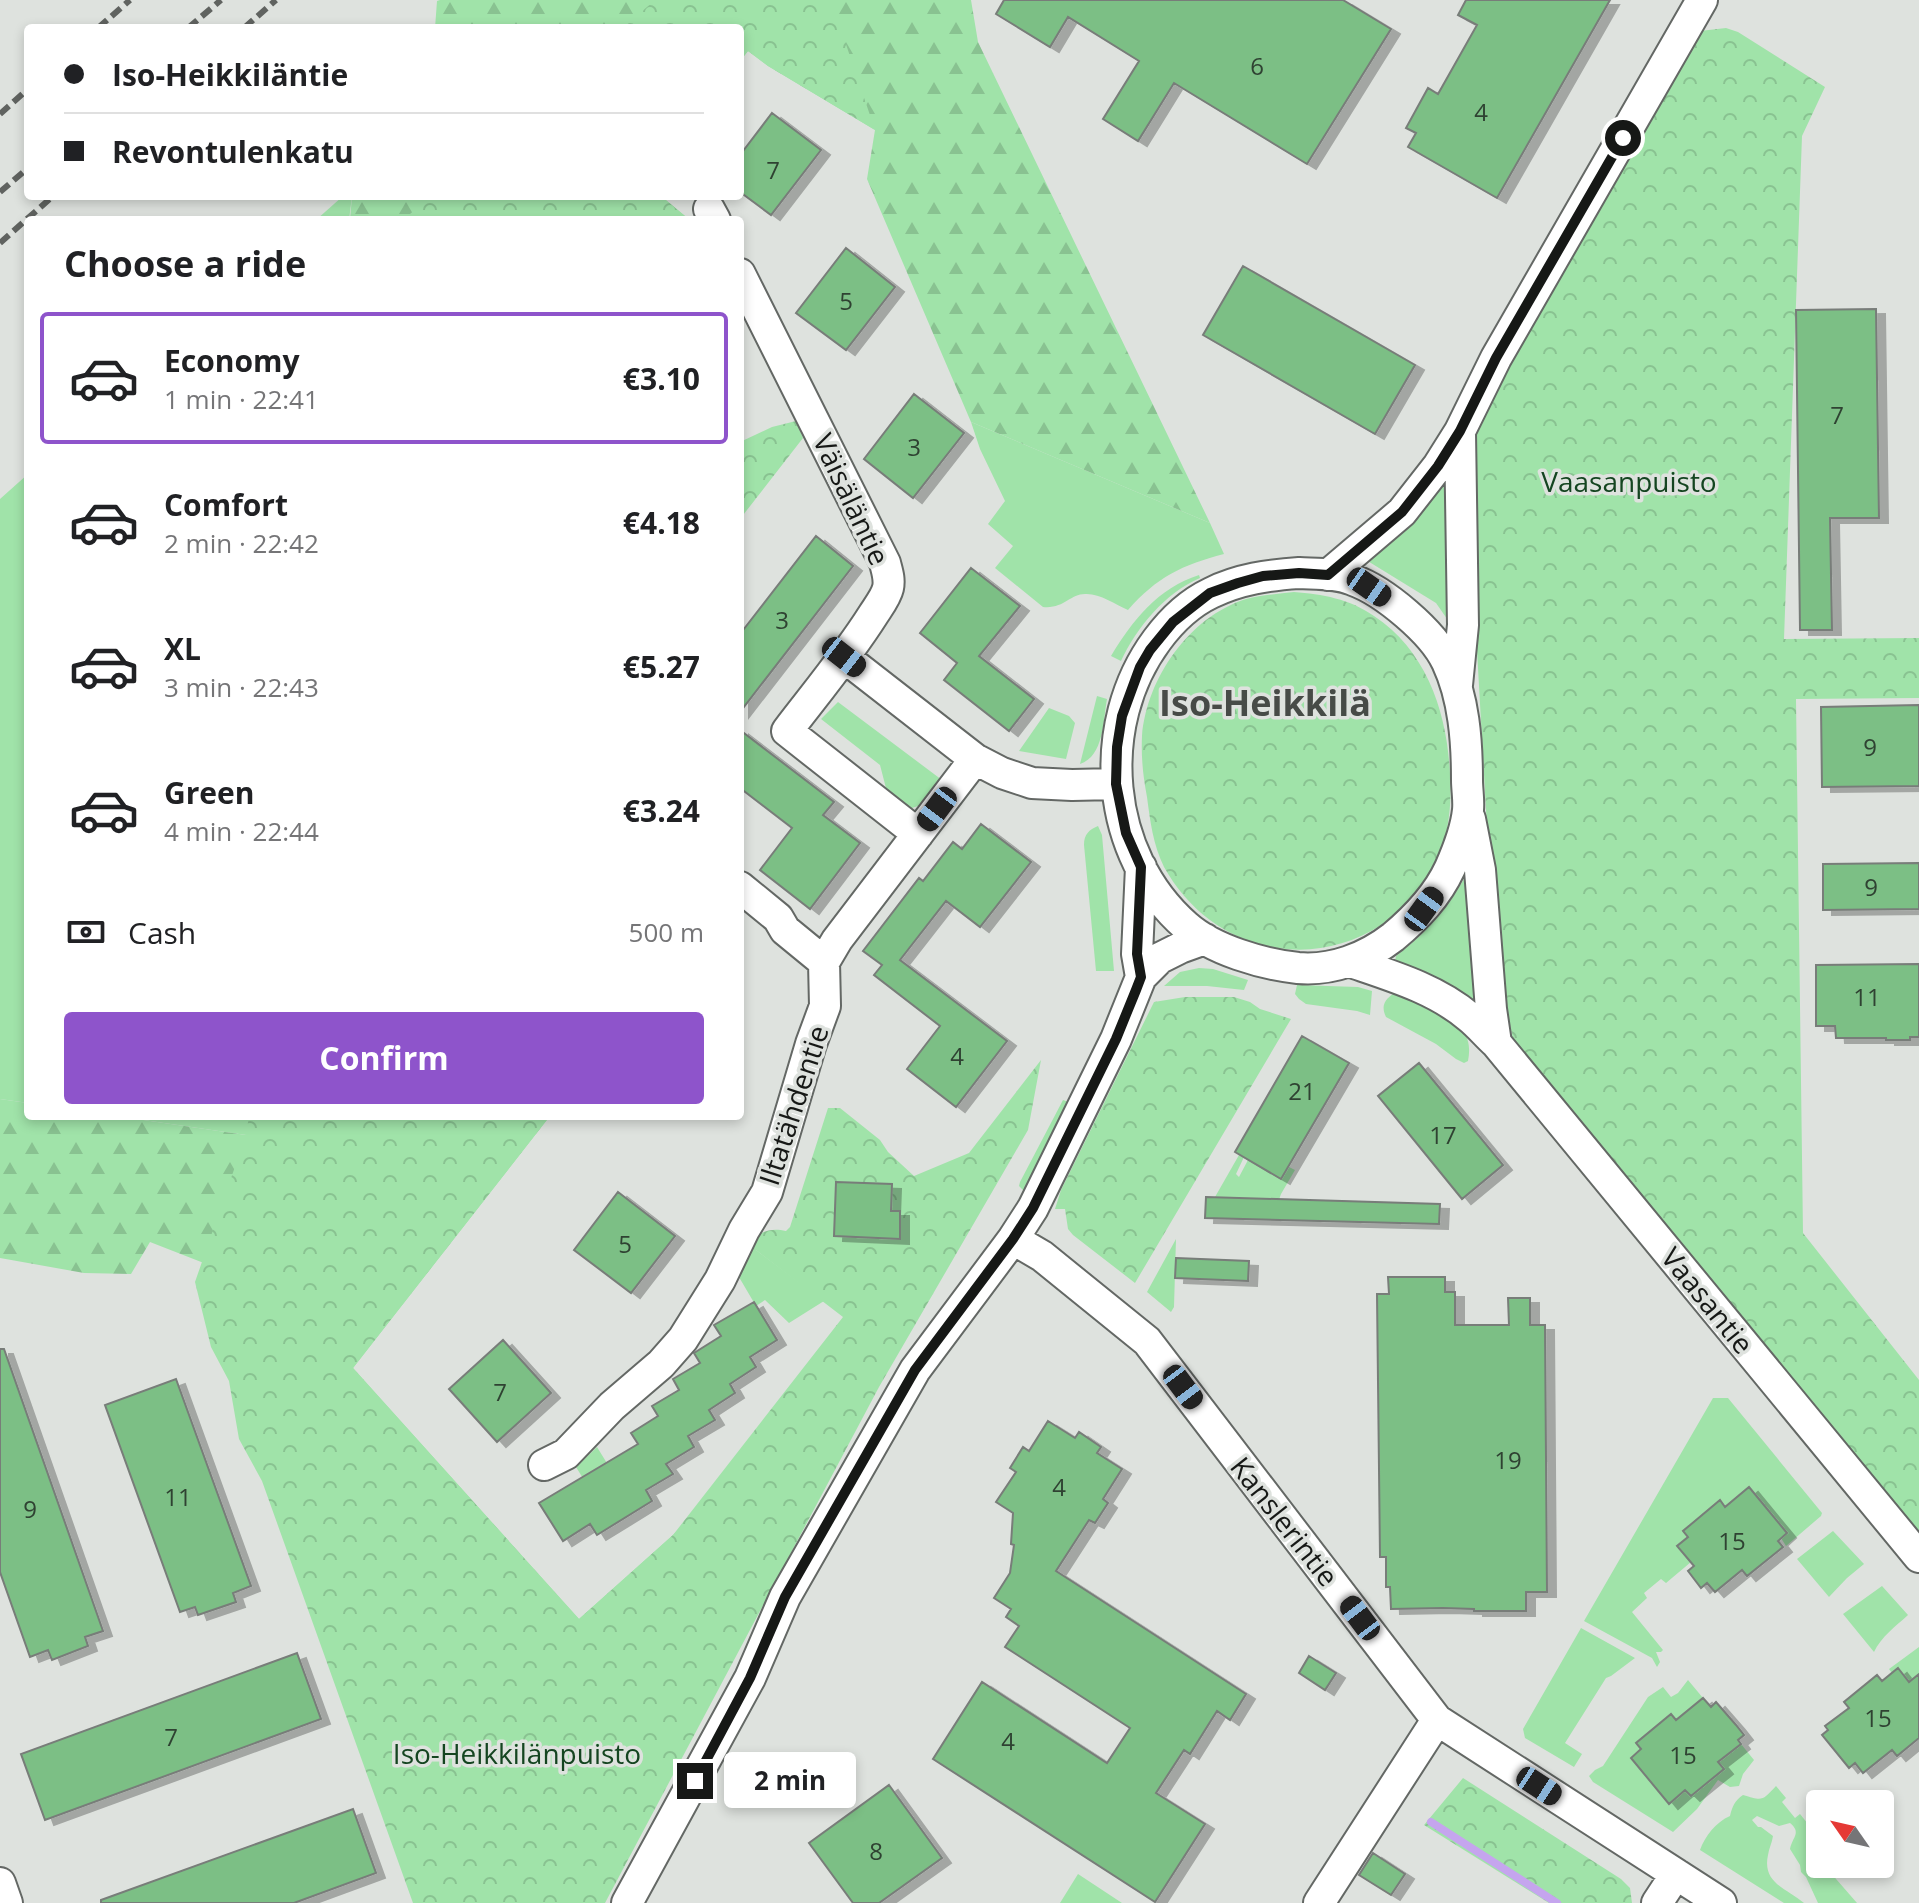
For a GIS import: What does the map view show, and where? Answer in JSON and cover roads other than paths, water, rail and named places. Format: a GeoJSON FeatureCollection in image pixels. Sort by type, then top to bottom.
{"type":"FeatureCollection","features":[{"type":"Feature","properties":{"kind":"street"},"geometry":{"type":"LineString","coordinates":[[1328,575],[1402,512],[1438,466],[1460,431],[1496,358],[1702,0]]}},
{"type":"Feature","properties":{"kind":"street","name":"Väisäläntie"},"geometry":{"type":"LineString","coordinates":[[744,282],[853,497],[889,576],[884,597],[844,657]]}},
{"type":"Feature","properties":{"kind":"street"},"geometry":{"type":"LineString","coordinates":[[1457,689],[1463,625],[1460,431]]}},
{"type":"Feature","properties":{"kind":"street"},"geometry":{"type":"LineString","coordinates":[[1468,810],[1460,843],[1439,889],[1424,909],[1388,941],[1351,962],[1299,968],[1243,956],[1188,928],[1157,893],[1141,867],[1126,833],[1116,784],[1122,716],[1132,686],[1150,650],[1173,622],[1210,593],[1238,583],[1282,574],[1328,575],[1353,579],[1402,610],[1439,648],[1457,689],[1467,744],[1468,810],[1480,870],[1496,1043]]}},
{"type":"Feature","properties":{"kind":"street"},"geometry":{"type":"LineString","coordinates":[[918,834],[787,731],[844,657],[975,759],[1002,773],[1032,783],[1116,784]]}},
{"type":"Feature","properties":{"kind":"street"},"geometry":{"type":"LineString","coordinates":[[744,890],[824,962],[837,940],[975,759]]}},
{"type":"Feature","properties":{"kind":"street"},"geometry":{"type":"LineString","coordinates":[[1141,867],[1137,954],[1141,977]]}},
{"type":"Feature","properties":{"kind":"street"},"geometry":{"type":"LineString","coordinates":[[627,1903],[750,1678],[785,1597],[915,1370],[1033,1208],[1110,1053],[1141,977],[1160,958],[1205,939]]}},
{"type":"Feature","properties":{"kind":"street","name":"Iltatähdentie"},"geometry":{"type":"LineString","coordinates":[[544,1465],[566,1454],[612,1406],[661,1364],[683,1339],[720,1280],[767,1192],[825,1006],[824,962]]}},
{"type":"Feature","properties":{"kind":"street","name":"Vaasantie"},"geometry":{"type":"LineString","coordinates":[[1351,962],[1421,988],[1448,1003],[1469,1016],[1496,1043],[1919,1557]]}},
{"type":"Feature","properties":{"kind":"street","name":"Kanslerintie"},"geometry":{"type":"LineString","coordinates":[[1013,1239],[1042,1256],[1147,1341],[1437,1720],[1721,1903]]}},
{"type":"Feature","properties":{"kind":"street"},"geometry":{"type":"LineString","coordinates":[[1319,1903],[1437,1720]]}},
{"type":"Feature","properties":{"kind":"street"},"geometry":{"type":"LineString","coordinates":[[1657,1903],[1676,1874]]}},
{"type":"Feature","properties":{"kind":"street"},"geometry":{"type":"LineString","coordinates":[[0,1883],[7,1903]]}},
{"type":"Feature","properties":{"kind":"waterway"},"geometry":{"type":"LineString","coordinates":[[1431,1822],[1557,1903]]}},
{"type":"Feature","properties":{"kind":"railway"},"geometry":{"type":"LineString","coordinates":[[103,24],[130,0]]}},
{"type":"Feature","properties":{"kind":"railway"},"geometry":{"type":"LineString","coordinates":[[193,24],[221,0]]}},
{"type":"Feature","properties":{"kind":"railway"},"geometry":{"type":"LineString","coordinates":[[249,24],[276,0]]}},
{"type":"Feature","properties":{"kind":"railway"},"geometry":{"type":"LineString","coordinates":[[0,114],[24,93]]}},
{"type":"Feature","properties":{"kind":"railway"},"geometry":{"type":"LineString","coordinates":[[0,192],[24,171]]}},
{"type":"Feature","properties":{"kind":"railway"},"geometry":{"type":"LineString","coordinates":[[30,216],[48,200]]}},
{"type":"Feature","properties":{"kind":"railway"},"geometry":{"type":"LineString","coordinates":[[0,243],[24,222]]}},
{"type":"Feature","properties":{"kind":"district","name":"Iso-Heikkilä"},"geometry":{"type":"Point","coordinates":[1265,702]}},
{"type":"Feature","properties":{"kind":"park label","name":"Vaasanpuisto"},"geometry":{"type":"Point","coordinates":[1629,481]}},
{"type":"Feature","properties":{"kind":"park label","name":"Iso-Heikkilänpuisto"},"geometry":{"type":"Point","coordinates":[517,1753]}}]}
